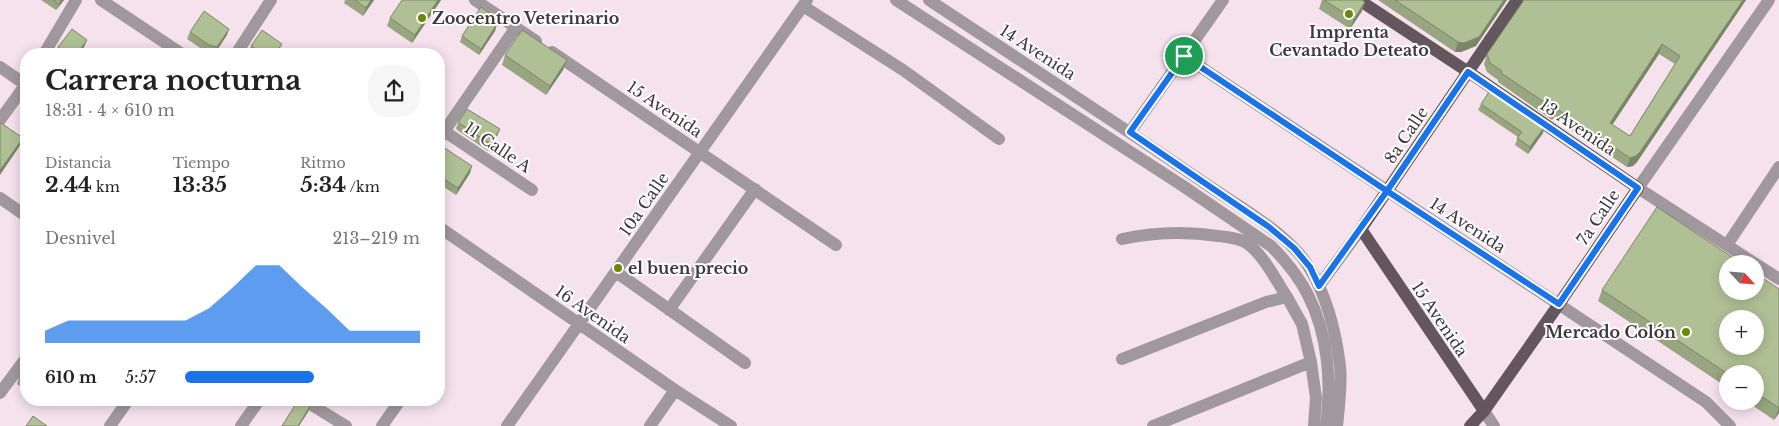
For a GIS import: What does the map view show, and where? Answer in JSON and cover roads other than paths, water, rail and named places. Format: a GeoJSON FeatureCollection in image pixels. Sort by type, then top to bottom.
{"type":"FeatureCollection","features":[{"type":"Feature","properties":{"kind":"main road","name":"13 Avenida"},"geometry":{"type":"LineString","coordinates":[[1359,0],[1638,188]]}},
{"type":"Feature","properties":{"kind":"main road","name":"8a Calle"},"geometry":{"type":"LineString","coordinates":[[1361,229],[1517,0]]}},
{"type":"Feature","properties":{"kind":"main road","name":"7a Calle"},"geometry":{"type":"LineString","coordinates":[[1470,426],[1484,410],[1559,304],[1638,188]]}},
{"type":"Feature","properties":{"kind":"main road","name":"15 Avenida"},"geometry":{"type":"LineString","coordinates":[[1361,229],[1484,410]]}},
{"type":"Feature","properties":{"kind":"street"},"geometry":{"type":"LineString","coordinates":[[48,48],[76,0]]}},
{"type":"Feature","properties":{"kind":"street"},"geometry":{"type":"LineString","coordinates":[[101,0],[173,48]]}},
{"type":"Feature","properties":{"kind":"street"},"geometry":{"type":"LineString","coordinates":[[240,48],[271,0]]}},
{"type":"Feature","properties":{"kind":"street","name":"15 Avenida"},"geometry":{"type":"LineString","coordinates":[[475,0],[836,245]]}},
{"type":"Feature","properties":{"kind":"street"},"geometry":{"type":"LineString","coordinates":[[896,0],[1191,191],[1271,246],[1282,257],[1308,294],[1315,311],[1324,344],[1329,376],[1329,404],[1326,426]]}},
{"type":"Feature","properties":{"kind":"street","name":"14 Avenida"},"geometry":{"type":"LineString","coordinates":[[929,0],[1130,132],[1294,248],[1310,267],[1319,286],[1333,327],[1340,367],[1337,426]]}},
{"type":"Feature","properties":{"kind":"street"},"geometry":{"type":"LineString","coordinates":[[1130,132],[1223,0]]}},
{"type":"Feature","properties":{"kind":"street","name":"7a Calle"},"geometry":{"type":"LineString","coordinates":[[1638,188],[1769,0]]}},
{"type":"Feature","properties":{"kind":"street"},"geometry":{"type":"LineString","coordinates":[[805,3],[999,139]]}},
{"type":"Feature","properties":{"kind":"street","name":"10a Calle"},"geometry":{"type":"LineString","coordinates":[[507,426],[805,3]]}},
{"type":"Feature","properties":{"kind":"street"},"geometry":{"type":"LineString","coordinates":[[445,131],[516,27]]}},
{"type":"Feature","properties":{"kind":"street","name":"14 Avenida"},"geometry":{"type":"LineString","coordinates":[[1184,56],[1706,402],[1730,426]]}},
{"type":"Feature","properties":{"kind":"street"},"geometry":{"type":"LineString","coordinates":[[0,67],[20,80]]}},
{"type":"Feature","properties":{"kind":"street"},"geometry":{"type":"LineString","coordinates":[[0,120],[20,92]]}},
{"type":"Feature","properties":{"kind":"street","name":"11 Calle A"},"geometry":{"type":"LineString","coordinates":[[445,137],[532,190]]}},
{"type":"Feature","properties":{"kind":"street"},"geometry":{"type":"LineString","coordinates":[[1727,245],[1778,167]]}},
{"type":"Feature","properties":{"kind":"street","name":"13 Avenida"},"geometry":{"type":"LineString","coordinates":[[1638,188],[1779,278]]}},
{"type":"Feature","properties":{"kind":"street"},"geometry":{"type":"LineString","coordinates":[[669,310],[755,189]]}},
{"type":"Feature","properties":{"kind":"street"},"geometry":{"type":"LineString","coordinates":[[0,198],[20,212]]}},
{"type":"Feature","properties":{"kind":"street","name":"8a Calle"},"geometry":{"type":"LineString","coordinates":[[1319,286],[1361,229]]}},
{"type":"Feature","properties":{"kind":"street","name":"16 Avenida"},"geometry":{"type":"LineString","coordinates":[[445,231],[731,426]]}},
{"type":"Feature","properties":{"kind":"street"},"geometry":{"type":"LineString","coordinates":[[1122,239],[1146,234],[1184,232],[1232,237],[1247,243],[1261,257],[1302,324],[1311,362],[1316,398],[1314,426]]}},
{"type":"Feature","properties":{"kind":"street"},"geometry":{"type":"LineString","coordinates":[[616,272],[745,363]]}},
{"type":"Feature","properties":{"kind":"street"},"geometry":{"type":"LineString","coordinates":[[1122,359],[1266,302],[1287,297]]}},
{"type":"Feature","properties":{"kind":"street"},"geometry":{"type":"LineString","coordinates":[[1153,426],[1311,362]]}},
{"type":"Feature","properties":{"kind":"street"},"geometry":{"type":"LineString","coordinates":[[0,393],[20,366]]}},
{"type":"Feature","properties":{"kind":"street"},"geometry":{"type":"LineString","coordinates":[[650,426],[676,390]]}},
{"type":"Feature","properties":{"kind":"street"},"geometry":{"type":"LineString","coordinates":[[110,426],[124,406]]}},
{"type":"Feature","properties":{"kind":"street"},"geometry":{"type":"LineString","coordinates":[[242,426],[255,406]]}},
{"type":"Feature","properties":{"kind":"street"},"geometry":{"type":"LineString","coordinates":[[313,406],[346,426]]}},
{"type":"Feature","properties":{"kind":"street"},"geometry":{"type":"LineString","coordinates":[[382,426],[396,406]]}},
{"type":"Feature","properties":{"kind":"street","name":"15 Avenida"},"geometry":{"type":"LineString","coordinates":[[1484,410],[1494,426]]}},
{"type":"Feature","properties":{"kind":"place","name":"Imprenta Cevantado Deteato"},"geometry":{"type":"Point","coordinates":[1349,14]}},
{"type":"Feature","properties":{"kind":"place","name":"Zoocentro Veterinario"},"geometry":{"type":"Point","coordinates":[422,18]}},
{"type":"Feature","properties":{"kind":"place","name":"el buen precio"},"geometry":{"type":"Point","coordinates":[618,268]}},
{"type":"Feature","properties":{"kind":"place","name":"Mercado Colón"},"geometry":{"type":"Point","coordinates":[1686,332]}}]}
